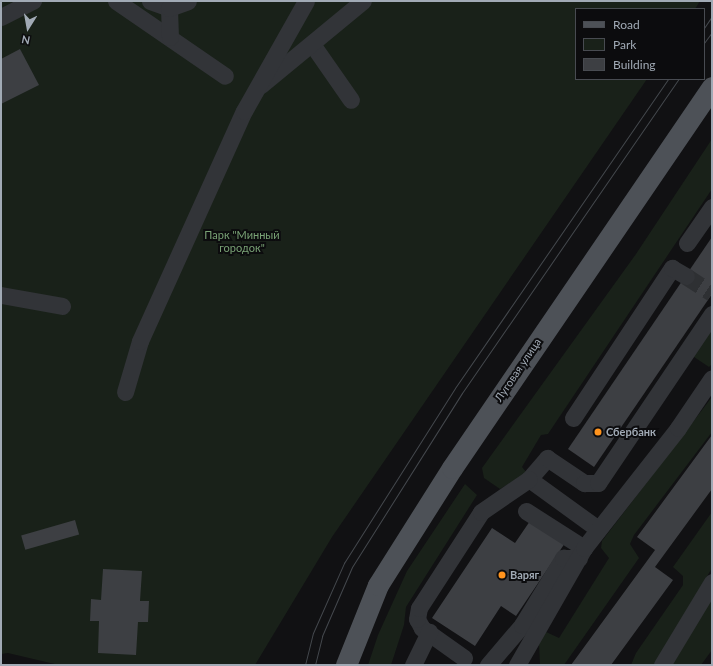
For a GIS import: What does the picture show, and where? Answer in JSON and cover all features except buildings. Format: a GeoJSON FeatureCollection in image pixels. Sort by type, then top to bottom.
{"type":"FeatureCollection","features":[{"type":"Feature","properties":{"kind":"main road","name":"Луговая улица"},"geometry":{"type":"LineString","coordinates":[[346,665],[378,585],[386,572],[452,468],[712,87]]}},
{"type":"Feature","properties":{"kind":"street"},"geometry":{"type":"LineString","coordinates":[[1,17],[33,1]]}},
{"type":"Feature","properties":{"kind":"street"},"geometry":{"type":"LineString","coordinates":[[116,1],[224,76]]}},
{"type":"Feature","properties":{"kind":"street"},"geometry":{"type":"LineString","coordinates":[[150,1],[169,8],[188,1]]}},
{"type":"Feature","properties":{"kind":"street"},"geometry":{"type":"LineString","coordinates":[[125,392],[140,341],[253,92],[306,1]]}},
{"type":"Feature","properties":{"kind":"street"},"geometry":{"type":"LineString","coordinates":[[253,92],[362,1]]}},
{"type":"Feature","properties":{"kind":"street"},"geometry":{"type":"LineString","coordinates":[[169,8],[170,38]]}},
{"type":"Feature","properties":{"kind":"street"},"geometry":{"type":"LineString","coordinates":[[312,44],[352,100]]}},
{"type":"Feature","properties":{"kind":"street"},"geometry":{"type":"LineString","coordinates":[[687,243],[712,207]]}},
{"type":"Feature","properties":{"kind":"street"},"geometry":{"type":"LineString","coordinates":[[573,418],[672,268],[686,276]]}},
{"type":"Feature","properties":{"kind":"street"},"geometry":{"type":"LineString","coordinates":[[1,295],[62,306]]}},
{"type":"Feature","properties":{"kind":"street"},"geometry":{"type":"LineString","coordinates":[[464,658],[429,632],[417,619],[419,608],[481,512],[529,479],[547,458],[584,483],[598,482],[712,314]]}},
{"type":"Feature","properties":{"kind":"street"},"geometry":{"type":"LineString","coordinates":[[517,665],[581,553],[598,529],[670,440],[712,378]]}},
{"type":"Feature","properties":{"kind":"street"},"geometry":{"type":"LineString","coordinates":[[529,479],[598,529]]}},
{"type":"Feature","properties":{"kind":"street"},"geometry":{"type":"LineString","coordinates":[[526,511],[581,553]]}},
{"type":"Feature","properties":{"kind":"street"},"geometry":{"type":"LineString","coordinates":[[488,665],[522,625],[563,558],[581,553]]}},
{"type":"Feature","properties":{"kind":"street"},"geometry":{"type":"LineString","coordinates":[[662,665],[712,582]]}},
{"type":"Feature","properties":{"kind":"street"},"geometry":{"type":"LineString","coordinates":[[412,665],[429,632]]}},
{"type":"Feature","properties":{"kind":"green space","name":"Парк \"Минный городок\""},"geometry":{"type":"Polygon","coordinates":[[[1,1],[700,1],[696,8],[575,8],[575,80],[646,80],[332,537],[255,665],[59,665],[8,653],[1,654],[1,1]]]}},
{"type":"Feature","properties":{"kind":"green space"},"geometry":{"type":"Polygon","coordinates":[[[712,139],[712,189],[548,434],[541,435],[522,467],[527,473],[500,489],[484,478],[482,468],[636,254],[712,139]]]}},
{"type":"Feature","properties":{"kind":"green space"},"geometry":{"type":"Polygon","coordinates":[[[712,322],[712,364],[709,367],[688,353],[712,322]]]}},
{"type":"Feature","properties":{"kind":"green space"},"geometry":{"type":"Polygon","coordinates":[[[712,397],[712,432],[634,535],[630,544],[639,558],[564,665],[540,665],[539,643],[544,631],[559,638],[609,558],[601,548],[602,541],[712,397]]]}},
{"type":"Feature","properties":{"kind":"green space"},"geometry":{"type":"Polygon","coordinates":[[[465,484],[477,495],[406,607],[404,625],[391,665],[368,665],[378,635],[407,571],[465,484]]]}},
{"type":"Feature","properties":{"kind":"green space"},"geometry":{"type":"Polygon","coordinates":[[[712,512],[712,568],[654,665],[631,665],[636,653],[683,585],[683,576],[673,567],[712,512]]]}},
{"type":"Feature","properties":{"kind":"green space"},"geometry":{"type":"Polygon","coordinates":[[[712,589],[712,650],[701,665],[665,665],[712,589]]]}},
{"type":"Feature","properties":{"kind":"tunnel"},"geometry":{"type":"LineString","coordinates":[[686,276],[712,293]]}},
{"type":"Feature","properties":{"kind":"tram line"},"geometry":{"type":"LineString","coordinates":[[705,26],[712,16]]}},
{"type":"Feature","properties":{"kind":"tram line"},"geometry":{"type":"LineString","coordinates":[[705,42],[712,32]]}},
{"type":"Feature","properties":{"kind":"tram line"},"geometry":{"type":"LineString","coordinates":[[305,665],[313,633],[344,563],[455,388],[667,80]]}},
{"type":"Feature","properties":{"kind":"tram line"},"geometry":{"type":"LineString","coordinates":[[315,665],[322,636],[352,567],[462,393],[678,80]]}},
{"type":"Feature","properties":{"kind":"place","name":"Сбербанк"},"geometry":{"type":"Point","coordinates":[598,432]}},
{"type":"Feature","properties":{"kind":"place","name":"Варяг"},"geometry":{"type":"Point","coordinates":[502,575]}}]}
